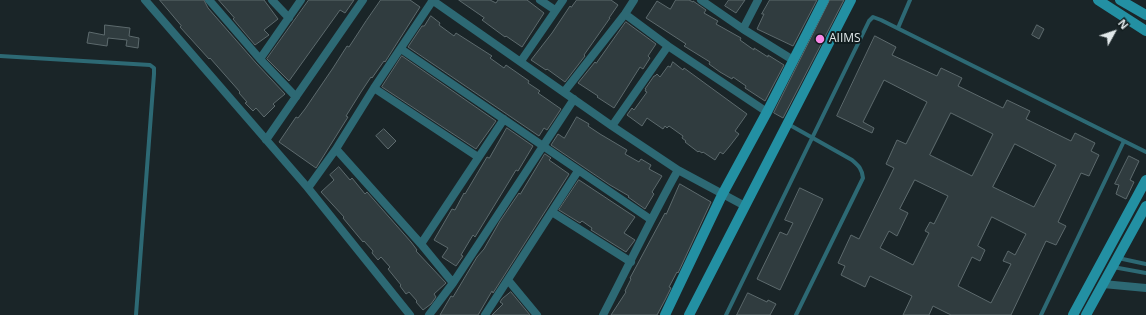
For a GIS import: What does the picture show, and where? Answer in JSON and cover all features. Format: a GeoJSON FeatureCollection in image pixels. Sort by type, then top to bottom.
{"type":"FeatureCollection","features":[{"type":"Feature","properties":{"kind":"street"},"geometry":{"type":"LineString","coordinates":[[145,0],[308,188],[410,315]]}},
{"type":"Feature","properties":{"kind":"street"},"geometry":{"type":"LineString","coordinates":[[209,0],[260,59],[296,97]]}},
{"type":"Feature","properties":{"kind":"street"},"geometry":{"type":"LineString","coordinates":[[272,0],[289,18]]}},
{"type":"Feature","properties":{"kind":"street"},"geometry":{"type":"LineString","coordinates":[[260,59],[301,0]]}},
{"type":"Feature","properties":{"kind":"street"},"geometry":{"type":"LineString","coordinates":[[266,140],[363,0]]}},
{"type":"Feature","properties":{"kind":"street"},"geometry":{"type":"LineString","coordinates":[[308,188],[336,149],[432,0],[612,126],[678,170],[745,206]]}},
{"type":"Feature","properties":{"kind":"street"},"geometry":{"type":"LineString","coordinates":[[540,0],[555,10]]}},
{"type":"Feature","properties":{"kind":"street"},"geometry":{"type":"LineString","coordinates":[[521,62],[563,0]]}},
{"type":"Feature","properties":{"kind":"street"},"geometry":{"type":"LineString","coordinates":[[564,92],[625,14],[634,0]]}},
{"type":"Feature","properties":{"kind":"street"},"geometry":{"type":"LineString","coordinates":[[701,0],[743,29],[793,60]]}},
{"type":"Feature","properties":{"kind":"street"},"geometry":{"type":"LineString","coordinates":[[743,29],[758,0]]}},
{"type":"Feature","properties":{"kind":"street"},"geometry":{"type":"LineString","coordinates":[[665,315],[722,195],[767,112],[824,0]]}},
{"type":"Feature","properties":{"kind":"street"},"geometry":{"type":"LineString","coordinates":[[689,315],[851,0]]}},
{"type":"Feature","properties":{"kind":"street"},"geometry":{"type":"LineString","coordinates":[[1098,0],[1146,31]]}},
{"type":"Feature","properties":{"kind":"street"},"geometry":{"type":"LineString","coordinates":[[1120,0],[1146,16]]}},
{"type":"Feature","properties":{"kind":"street"},"geometry":{"type":"LineString","coordinates":[[625,14],[668,46],[767,112]]}},
{"type":"Feature","properties":{"kind":"street"},"geometry":{"type":"LineString","coordinates":[[612,126],[668,46]]}},
{"type":"Feature","properties":{"kind":"street"},"geometry":{"type":"LineString","coordinates":[[401,49],[650,219]]}},
{"type":"Feature","properties":{"kind":"street"},"geometry":{"type":"LineString","coordinates":[[374,88],[478,157]]}},
{"type":"Feature","properties":{"kind":"street"},"geometry":{"type":"LineString","coordinates":[[429,315],[453,283],[574,99]]}},
{"type":"Feature","properties":{"kind":"street"},"geometry":{"type":"LineString","coordinates":[[421,244],[504,119]]}},
{"type":"Feature","properties":{"kind":"street"},"geometry":{"type":"LineString","coordinates":[[336,149],[421,244],[453,283]]}},
{"type":"Feature","properties":{"kind":"street"},"geometry":{"type":"LineString","coordinates":[[603,315],[631,262],[650,219],[678,170]]}},
{"type":"Feature","properties":{"kind":"street"},"geometry":{"type":"LineString","coordinates":[[485,315],[578,171]]}},
{"type":"Feature","properties":{"kind":"street"},"geometry":{"type":"LineString","coordinates":[[1073,315],[1146,180]]}},
{"type":"Feature","properties":{"kind":"street"},"geometry":{"type":"LineString","coordinates":[[1086,315],[1146,206]]}},
{"type":"Feature","properties":{"kind":"street"},"geometry":{"type":"LineString","coordinates":[[552,212],[631,262]]}},
{"type":"Feature","properties":{"kind":"street"},"geometry":{"type":"LineString","coordinates":[[508,280],[538,315]]}},
{"type":"Feature","properties":{"kind":"street"},"geometry":{"type":"LineString","coordinates":[[1103,284],[1146,288]]}},
{"type":"Feature","properties":{"kind":"lane"},"geometry":{"type":"LineString","coordinates":[[898,28],[910,0]]}},
{"type":"Feature","properties":{"kind":"lane"},"geometry":{"type":"LineString","coordinates":[[726,315],[869,21],[873,17],[882,20],[1146,152]]}},
{"type":"Feature","properties":{"kind":"lane"},"geometry":{"type":"LineString","coordinates":[[0,56],[150,65],[154,68],[136,315]]}},
{"type":"Feature","properties":{"kind":"lane"},"geometry":{"type":"LineString","coordinates":[[788,123],[852,160],[862,170],[863,178],[796,315]]}},
{"type":"Feature","properties":{"kind":"lane"},"geometry":{"type":"LineString","coordinates":[[1041,315],[1124,141]]}},
{"type":"Feature","properties":{"kind":"lane"},"geometry":{"type":"LineString","coordinates":[[1115,262],[1146,264]]}},
{"type":"Feature","properties":{"kind":"lane"},"geometry":{"type":"LineString","coordinates":[[1115,262],[1146,274]]}},
{"type":"Feature","properties":{"kind":"building"},"geometry":{"type":"Polygon","coordinates":[[[160,0],[204,0],[208,8],[285,94],[273,104],[275,106],[264,117],[256,108],[253,111],[245,103],[247,102],[239,93],[240,92],[180,27],[181,26],[160,0]]]}},
{"type":"Feature","properties":{"kind":"building"},"geometry":{"type":"Polygon","coordinates":[[[219,0],[264,0],[278,19],[264,30],[269,35],[255,45],[219,0]]]}},
{"type":"Feature","properties":{"kind":"building"},"geometry":{"type":"Polygon","coordinates":[[[309,0],[354,0],[345,13],[340,10],[289,81],[267,59],[309,0]]]}},
{"type":"Feature","properties":{"kind":"building"},"geometry":{"type":"Polygon","coordinates":[[[381,0],[410,0],[420,7],[385,62],[384,61],[372,78],[371,77],[361,92],[346,116],[348,117],[316,168],[279,142],[296,117],[298,118],[305,109],[347,46],[349,47],[381,0]]]}},
{"type":"Feature","properties":{"kind":"building"},"geometry":{"type":"Polygon","coordinates":[[[459,0],[490,0],[496,3],[498,0],[527,0],[544,13],[522,47],[506,36],[505,37],[482,20],[484,18],[459,0]]]}},
{"type":"Feature","properties":{"kind":"building"},"geometry":{"type":"Polygon","coordinates":[[[577,0],[611,0],[618,5],[584,55],[585,56],[565,82],[531,60],[552,33],[570,6],[571,7],[577,0]]]}},
{"type":"Feature","properties":{"kind":"building"},"geometry":{"type":"Polygon","coordinates":[[[676,0],[693,1],[706,10],[704,13],[718,21],[716,24],[741,38],[740,40],[754,50],[754,48],[784,65],[765,101],[745,88],[746,86],[733,77],[732,79],[720,72],[709,64],[710,62],[684,46],[686,44],[646,18],[657,1],[670,9],[676,0]]]}},
{"type":"Feature","properties":{"kind":"building"},"geometry":{"type":"Polygon","coordinates":[[[729,0],[745,0],[736,13],[725,6],[729,0]]]}},
{"type":"Feature","properties":{"kind":"building"},"geometry":{"type":"Polygon","coordinates":[[[770,0],[817,0],[793,46],[757,29],[764,14],[762,14],[770,0]]]}},
{"type":"Feature","properties":{"kind":"building"},"geometry":{"type":"Polygon","coordinates":[[[830,0],[844,0],[783,118],[774,113],[830,0]]]}},
{"type":"Feature","properties":{"kind":"building"},"geometry":{"type":"Polygon","coordinates":[[[431,16],[440,23],[439,25],[454,36],[456,33],[492,56],[490,58],[504,68],[506,65],[529,81],[528,83],[540,91],[538,93],[561,109],[547,130],[544,128],[539,136],[408,47],[422,26],[424,26],[431,16]]]}},
{"type":"Feature","properties":{"kind":"building"},"geometry":{"type":"Polygon","coordinates":[[[626,22],[656,44],[648,56],[650,58],[643,69],[640,67],[614,108],[578,83],[595,62],[596,63],[626,22]]]}},
{"type":"Feature","properties":{"kind":"building"},"geometry":{"type":"Polygon","coordinates":[[[105,25],[130,28],[129,36],[139,38],[138,48],[126,46],[127,40],[108,38],[107,46],[87,43],[89,32],[104,35],[105,25]]]}},
{"type":"Feature","properties":{"kind":"building"},"geometry":{"type":"Polygon","coordinates":[[[1037,25],[1044,29],[1039,39],[1032,35],[1037,25]]]}},
{"type":"Feature","properties":{"kind":"building"},"geometry":{"type":"Polygon","coordinates":[[[875,36],[896,47],[892,55],[937,76],[941,68],[962,78],[958,86],[1003,108],[1007,100],[1030,111],[1026,119],[1071,141],[1075,133],[1095,143],[1091,151],[1099,155],[1089,176],[1081,173],[1058,222],[1066,226],[1056,245],[1046,241],[1011,315],[951,315],[933,306],[929,315],[903,315],[912,296],[870,276],[865,287],[841,275],[845,266],[838,263],[851,235],[859,239],[894,168],[886,164],[897,140],[906,144],[927,102],[884,80],[863,122],[874,128],[872,133],[837,116],[875,36]],[[951,113],[930,155],[972,176],[993,134],[951,113]],[[1015,144],[993,187],[1034,207],[1056,165],[1015,144]],[[915,180],[900,209],[908,213],[897,236],[889,231],[880,248],[913,265],[929,233],[925,231],[930,222],[934,224],[948,196],[915,180]],[[992,217],[978,246],[985,250],[980,261],[972,257],[958,286],[991,303],[1011,264],[1003,261],[1008,251],[1015,255],[1026,234],[992,217]]]}},
{"type":"Feature","properties":{"kind":"building"},"geometry":{"type":"Polygon","coordinates":[[[402,56],[496,121],[476,149],[382,87],[402,56]]]}},
{"type":"Feature","properties":{"kind":"building"},"geometry":{"type":"Polygon","coordinates":[[[673,62],[683,70],[684,68],[747,114],[735,131],[739,134],[723,154],[720,152],[715,160],[703,152],[698,152],[685,142],[686,141],[682,138],[683,136],[669,126],[667,128],[665,126],[663,129],[647,118],[642,126],[627,115],[632,108],[634,110],[647,92],[645,89],[654,76],[657,74],[660,77],[673,62]]]}},
{"type":"Feature","properties":{"kind":"building"},"geometry":{"type":"Polygon","coordinates":[[[577,117],[589,124],[588,126],[600,134],[627,150],[625,154],[639,162],[641,159],[651,165],[649,169],[662,176],[652,192],[654,194],[645,209],[628,197],[629,196],[551,145],[558,134],[564,138],[577,117]]]}},
{"type":"Feature","properties":{"kind":"building"},"geometry":{"type":"Polygon","coordinates":[[[507,128],[533,146],[518,171],[516,170],[475,237],[473,235],[461,255],[463,256],[456,266],[442,257],[448,248],[434,240],[452,209],[455,210],[464,193],[465,194],[487,157],[489,158],[507,128]]]}},
{"type":"Feature","properties":{"kind":"building"},"geometry":{"type":"Polygon","coordinates":[[[384,129],[396,141],[388,149],[376,136],[384,129]]]}},
{"type":"Feature","properties":{"kind":"building"},"geometry":{"type":"Polygon","coordinates":[[[545,154],[551,158],[549,160],[569,174],[493,293],[492,291],[478,315],[440,315],[451,296],[453,297],[500,221],[519,193],[520,194],[545,154]]]}},
{"type":"Feature","properties":{"kind":"building"},"geometry":{"type":"Polygon","coordinates":[[[1129,156],[1139,161],[1130,180],[1134,182],[1126,199],[1116,194],[1119,185],[1115,184],[1129,156]]]}},
{"type":"Feature","properties":{"kind":"building"},"geometry":{"type":"Polygon","coordinates":[[[339,167],[350,180],[352,178],[365,194],[367,192],[411,242],[417,250],[416,251],[446,283],[434,294],[436,297],[431,304],[423,310],[409,292],[406,294],[400,286],[401,285],[388,269],[390,267],[381,257],[378,260],[372,253],[373,251],[364,241],[363,242],[343,218],[344,217],[321,192],[334,180],[330,175],[339,167]]]}},
{"type":"Feature","properties":{"kind":"building"},"geometry":{"type":"Polygon","coordinates":[[[579,180],[635,217],[624,233],[635,240],[626,252],[591,230],[592,228],[582,221],[580,223],[559,210],[579,180]]]}},
{"type":"Feature","properties":{"kind":"building"},"geometry":{"type":"Polygon","coordinates":[[[680,184],[711,202],[678,273],[677,272],[669,287],[671,288],[665,300],[657,315],[611,315],[626,292],[625,291],[631,279],[630,278],[665,213],[666,214],[680,184]]]}},
{"type":"Feature","properties":{"kind":"building"},"geometry":{"type":"Polygon","coordinates":[[[800,188],[823,199],[780,290],[757,279],[780,232],[787,235],[793,223],[785,220],[800,188]]]}},
{"type":"Feature","properties":{"kind":"building"},"geometry":{"type":"Polygon","coordinates":[[[511,292],[530,315],[492,315],[503,304],[500,302],[502,299],[511,292]]]}},
{"type":"Feature","properties":{"kind":"building"},"geometry":{"type":"Polygon","coordinates":[[[748,293],[767,302],[768,300],[776,304],[770,315],[737,315],[748,293]]]}},
{"type":"Feature","properties":{"kind":"place","name":"AIIMS"},"geometry":{"type":"Point","coordinates":[820,39]}}]}
